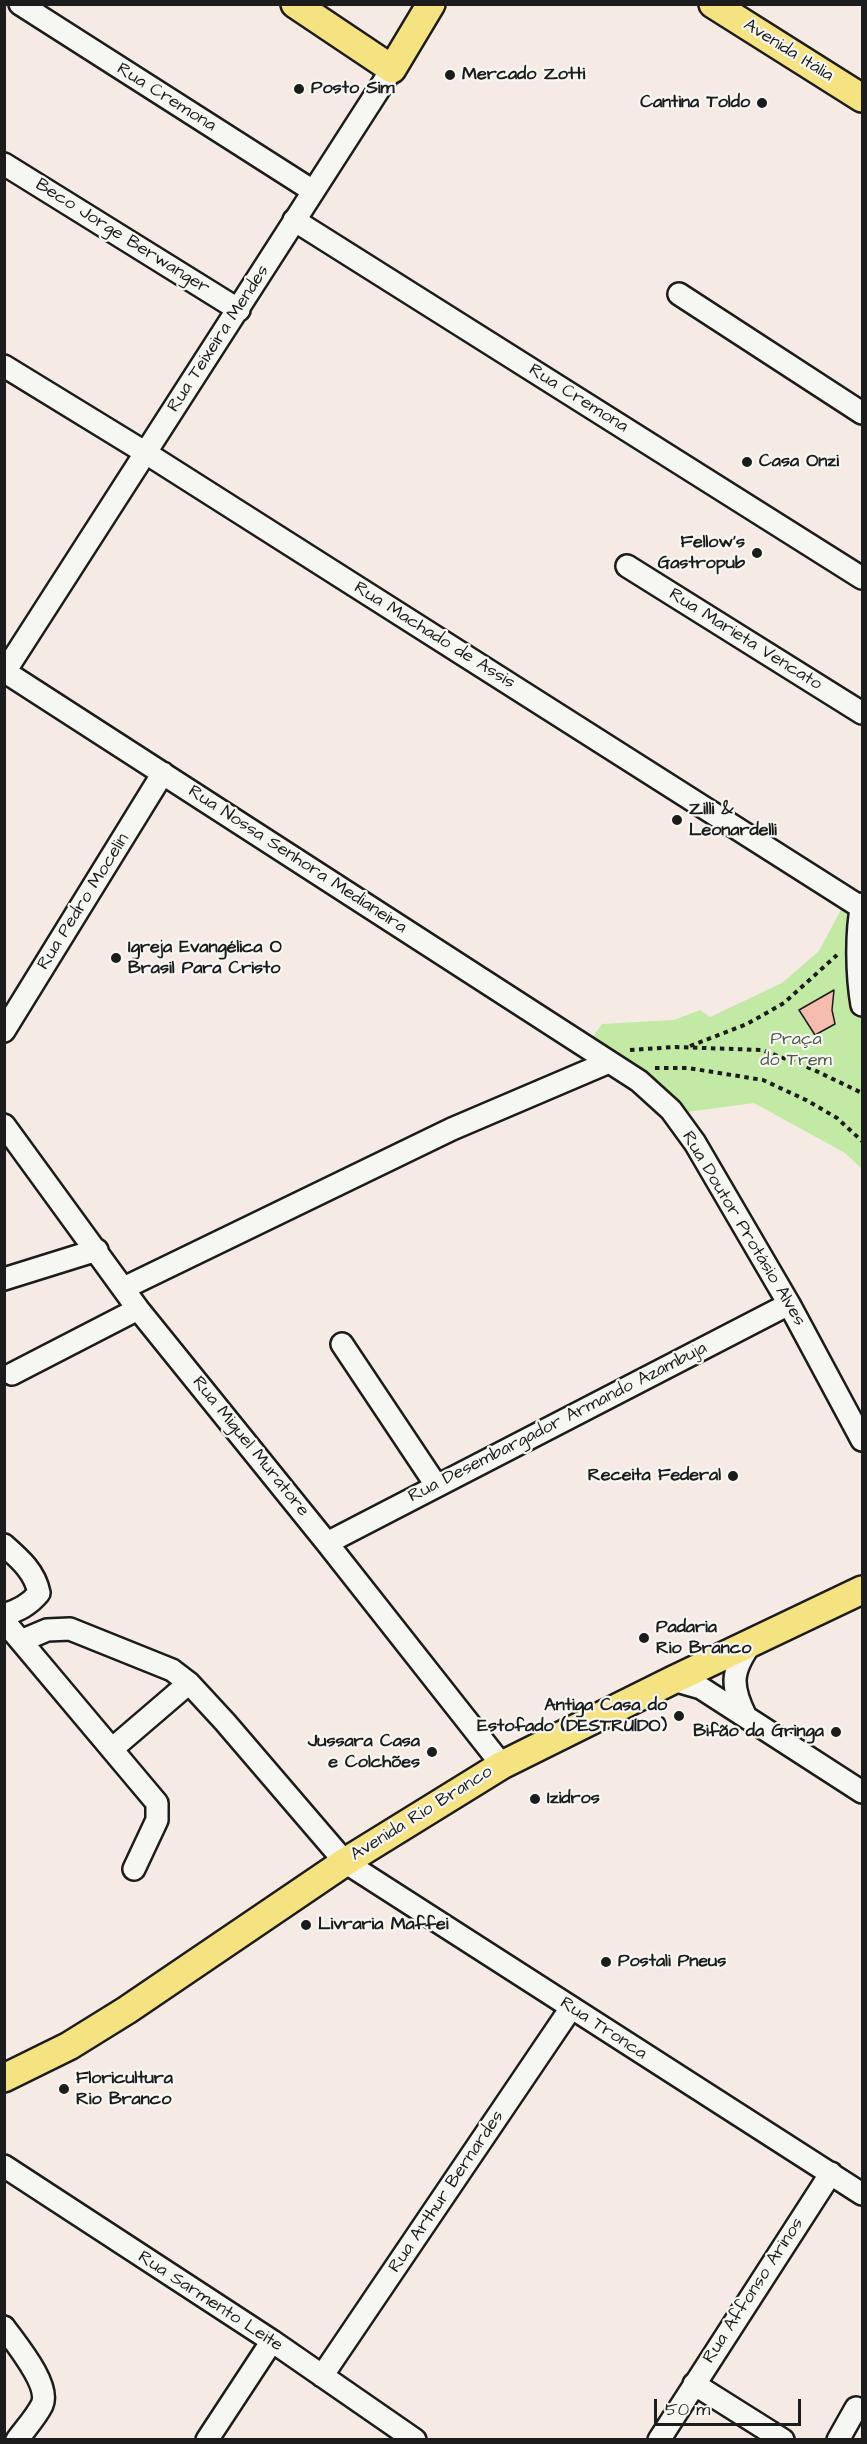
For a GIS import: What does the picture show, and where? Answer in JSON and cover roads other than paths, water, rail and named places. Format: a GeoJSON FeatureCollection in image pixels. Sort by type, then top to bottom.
{"type":"FeatureCollection","features":[{"type":"Feature","properties":{"kind":"main road"},"geometry":{"type":"LineString","coordinates":[[295,4],[392,69]]}},
{"type":"Feature","properties":{"kind":"main road","name":"Rua Teixeira Mendes"},"geometry":{"type":"LineString","coordinates":[[392,69],[431,4]]}},
{"type":"Feature","properties":{"kind":"main road","name":"Avenida Itália"},"geometry":{"type":"LineString","coordinates":[[713,4],[862,98]]}},
{"type":"Feature","properties":{"kind":"main road","name":"Avenida Rio Branco"},"geometry":{"type":"LineString","coordinates":[[4,2078],[69,2046],[128,2010],[345,1862],[502,1765],[862,1590]]}},
{"type":"Feature","properties":{"kind":"street","name":"Rua Cremona"},"geometry":{"type":"LineString","coordinates":[[20,4],[313,191]]}},
{"type":"Feature","properties":{"kind":"street","name":"Rua Teixeira Mendes"},"geometry":{"type":"LineString","coordinates":[[5,672],[392,69]]}},
{"type":"Feature","properties":{"kind":"street","name":"Beco Jorge Berwanger"},"geometry":{"type":"LineString","coordinates":[[4,164],[239,310]]}},
{"type":"Feature","properties":{"kind":"street","name":"Rua Cremona"},"geometry":{"type":"LineString","coordinates":[[294,220],[862,578]]}},
{"type":"Feature","properties":{"kind":"street"},"geometry":{"type":"LineString","coordinates":[[679,294],[862,413]]}},
{"type":"Feature","properties":{"kind":"street","name":"Rua Machado de Assis"},"geometry":{"type":"LineString","coordinates":[[4,366],[146,453],[862,906]]}},
{"type":"Feature","properties":{"kind":"street","name":"Rua Marieta Vencato"},"geometry":{"type":"LineString","coordinates":[[627,566],[862,713]]}},
{"type":"Feature","properties":{"kind":"street","name":"Rua Nossa Senhora Medianeira"},"geometry":{"type":"LineString","coordinates":[[5,672],[599,1055]]}},
{"type":"Feature","properties":{"kind":"street","name":"Rua Pedro Mocelin"},"geometry":{"type":"LineString","coordinates":[[4,1031],[163,773]]}},
{"type":"Feature","properties":{"kind":"street"},"geometry":{"type":"LineString","coordinates":[[862,906],[860,930],[862,1005]]}},
{"type":"Feature","properties":{"kind":"street"},"geometry":{"type":"LineString","coordinates":[[124,1288],[599,1055]]}},
{"type":"Feature","properties":{"kind":"street","name":"Rua Doutor Protásio Alves"},"geometry":{"type":"LineString","coordinates":[[599,1055],[639,1082],[671,1110],[695,1143],[789,1304],[862,1440]]}},
{"type":"Feature","properties":{"kind":"street","name":"Rua Miguel Muratore"},"geometry":{"type":"LineString","coordinates":[[4,1125],[138,1309],[502,1765]]}},
{"type":"Feature","properties":{"kind":"street"},"geometry":{"type":"LineString","coordinates":[[4,1279],[97,1250]]}},
{"type":"Feature","properties":{"kind":"street","name":"Rua Desembargador Armando Azambuja"},"geometry":{"type":"LineString","coordinates":[[327,1543],[789,1304]]}},
{"type":"Feature","properties":{"kind":"street"},"geometry":{"type":"LineString","coordinates":[[12,1374],[138,1309]]}},
{"type":"Feature","properties":{"kind":"street"},"geometry":{"type":"LineString","coordinates":[[342,1344],[436,1485]]}},
{"type":"Feature","properties":{"kind":"street"},"geometry":{"type":"LineString","coordinates":[[4,1545],[21,1560],[37,1581],[39,1593],[33,1601],[21,1609],[4,1615]]}},
{"type":"Feature","properties":{"kind":"street"},"geometry":{"type":"LineString","coordinates":[[4,1621],[157,1803],[157,1820],[134,1869]]}},
{"type":"Feature","properties":{"kind":"street","name":"Rua Tronca"},"geometry":{"type":"LineString","coordinates":[[21,1641],[46,1630],[70,1629],[172,1670],[189,1683],[345,1862],[862,2194]]}},
{"type":"Feature","properties":{"kind":"street"},"geometry":{"type":"LineString","coordinates":[[746,1717],[736,1696],[734,1681],[741,1657],[752,1642]]}},
{"type":"Feature","properties":{"kind":"street"},"geometry":{"type":"LineString","coordinates":[[673,1680],[701,1688],[862,1792]]}},
{"type":"Feature","properties":{"kind":"street"},"geometry":{"type":"LineString","coordinates":[[112,1749],[189,1683]]}},
{"type":"Feature","properties":{"kind":"street","name":"Rua Arthur Bernardes"},"geometry":{"type":"LineString","coordinates":[[322,2376],[571,2008]]}},
{"type":"Feature","properties":{"kind":"street","name":"Rua Sarmento Leite"},"geometry":{"type":"LineString","coordinates":[[4,2166],[272,2341],[415,2439]]}},
{"type":"Feature","properties":{"kind":"street","name":"Rua Affonso Arinos"},"geometry":{"type":"LineString","coordinates":[[659,2439],[831,2173]]}},
{"type":"Feature","properties":{"kind":"street"},"geometry":{"type":"LineString","coordinates":[[4,2327],[38,2376],[44,2396],[42,2404],[17,2439]]}},
{"type":"Feature","properties":{"kind":"street"},"geometry":{"type":"LineString","coordinates":[[207,2439],[272,2341]]}},
{"type":"Feature","properties":{"kind":"street"},"geometry":{"type":"LineString","coordinates":[[693,2384],[783,2439]]}},
{"type":"Feature","properties":{"kind":"street"},"geometry":{"type":"LineString","coordinates":[[838,2439],[856,2408]]}},
{"type":"Feature","properties":{"kind":"place","name":"Mercado Zotti"},"geometry":{"type":"Point","coordinates":[450,75]}},
{"type":"Feature","properties":{"kind":"place","name":"Posto Sim"},"geometry":{"type":"Point","coordinates":[299,89]}},
{"type":"Feature","properties":{"kind":"place","name":"Cantina Toldo"},"geometry":{"type":"Point","coordinates":[762,103]}},
{"type":"Feature","properties":{"kind":"place","name":"Casa Onzi"},"geometry":{"type":"Point","coordinates":[747,462]}},
{"type":"Feature","properties":{"kind":"place","name":"Fellow's Gastropub"},"geometry":{"type":"Point","coordinates":[757,553]}},
{"type":"Feature","properties":{"kind":"place","name":"Zilli & Leonardelli"},"geometry":{"type":"Point","coordinates":[677,820]}},
{"type":"Feature","properties":{"kind":"place","name":"Igreja Evangélica O Brasil Para Cristo"},"geometry":{"type":"Point","coordinates":[116,958]}},
{"type":"Feature","properties":{"kind":"place","name":"Receita Federal"},"geometry":{"type":"Point","coordinates":[733,1476]}},
{"type":"Feature","properties":{"kind":"place","name":"Padaria Rio Branco"},"geometry":{"type":"Point","coordinates":[644,1638]}},
{"type":"Feature","properties":{"kind":"place","name":"Antiga Casa do Estofado (DESTRUÍDO)"},"geometry":{"type":"Point","coordinates":[679,1716]}},
{"type":"Feature","properties":{"kind":"place","name":"Bifão da Gringa"},"geometry":{"type":"Point","coordinates":[836,1732]}},
{"type":"Feature","properties":{"kind":"place","name":"Jussara Casa e Colchões"},"geometry":{"type":"Point","coordinates":[432,1752]}},
{"type":"Feature","properties":{"kind":"place","name":"Izidros"},"geometry":{"type":"Point","coordinates":[535,1799]}},
{"type":"Feature","properties":{"kind":"place","name":"Livraria Maffei"},"geometry":{"type":"Point","coordinates":[306,1925]}},
{"type":"Feature","properties":{"kind":"place","name":"Postali Pneus"},"geometry":{"type":"Point","coordinates":[606,1962]}},
{"type":"Feature","properties":{"kind":"place","name":"Floricultura Rio Branco"},"geometry":{"type":"Point","coordinates":[64,2089]}},
{"type":"Feature","properties":{"kind":"park label","name":"Praça do Trem"},"geometry":{"type":"Point","coordinates":[796,1050]}}]}
